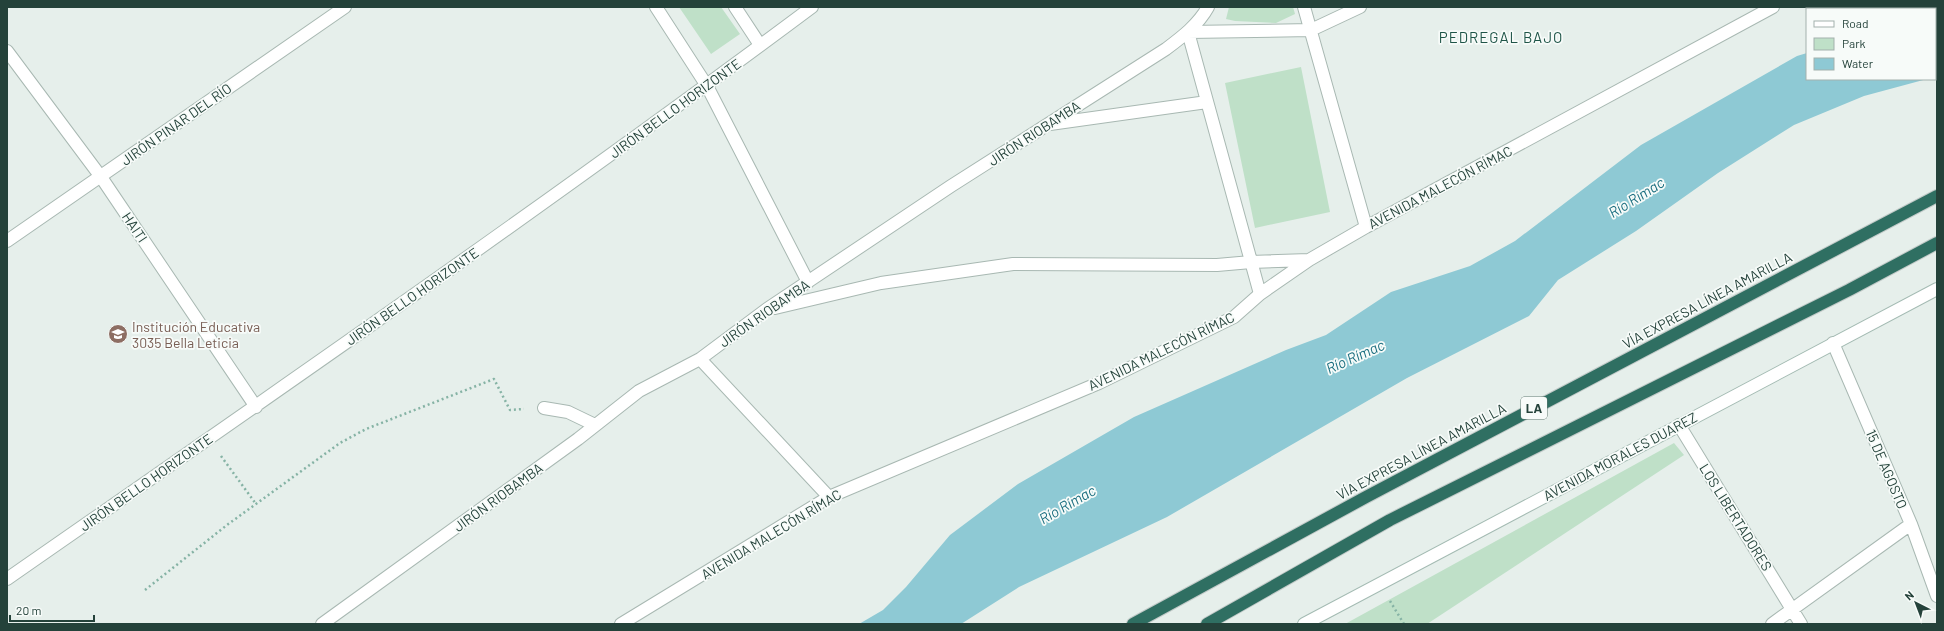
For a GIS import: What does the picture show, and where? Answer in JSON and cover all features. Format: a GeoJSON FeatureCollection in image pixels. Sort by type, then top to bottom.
{"type":"FeatureCollection","features":[{"type":"Feature","properties":{"kind":"highway","name":"VÍA EXPRESA LÍNEA AMARILLA"},"geometry":{"type":"LineString","coordinates":[[1133,624],[1366,496],[1937,196]]}},
{"type":"Feature","properties":{"kind":"highway","name":"LA"},"geometry":{"type":"LineString","coordinates":[[1207,624],[1390,520],[1849,290],[1937,244]]}},
{"type":"Feature","properties":{"kind":"street","name":"JIRÓN PINAR DEL RÍO"},"geometry":{"type":"LineString","coordinates":[[7,241],[345,7]]}},
{"type":"Feature","properties":{"kind":"street"},"geometry":{"type":"LineString","coordinates":[[656,7],[707,86],[808,282]]}},
{"type":"Feature","properties":{"kind":"street"},"geometry":{"type":"LineString","coordinates":[[735,7],[760,46]]}},
{"type":"Feature","properties":{"kind":"street","name":"JIRÓN BELLO HORIZONTE"},"geometry":{"type":"LineString","coordinates":[[7,579],[209,438],[256,407],[707,86],[812,7]]}},
{"type":"Feature","properties":{"kind":"street","name":"JIRÓN RIOBAMBA"},"geometry":{"type":"LineString","coordinates":[[322,624],[639,392],[700,360],[767,309],[1046,125],[1166,49],[1188,32],[1202,18],[1208,7]]}},
{"type":"Feature","properties":{"kind":"street"},"geometry":{"type":"LineString","coordinates":[[1304,7],[1366,227]]}},
{"type":"Feature","properties":{"kind":"street"},"geometry":{"type":"LineString","coordinates":[[1260,294],[1188,32],[1311,30],[1360,7]]}},
{"type":"Feature","properties":{"kind":"street","name":"AVENIDA MALECÓN RÍMAC"},"geometry":{"type":"LineString","coordinates":[[621,624],[829,497],[1099,383],[1234,317],[1260,294],[1309,260],[1366,227],[1774,7]]}},
{"type":"Feature","properties":{"kind":"street","name":"HAITI"},"geometry":{"type":"LineString","coordinates":[[7,52],[101,176],[256,407]]}},
{"type":"Feature","properties":{"kind":"street"},"geometry":{"type":"LineString","coordinates":[[1046,125],[1207,102]]}},
{"type":"Feature","properties":{"kind":"street"},"geometry":{"type":"LineString","coordinates":[[767,309],[882,283],[1013,264],[1217,265],[1309,260]]}},
{"type":"Feature","properties":{"kind":"street","name":"AVENIDA MORALES DUAREZ"},"geometry":{"type":"LineString","coordinates":[[1304,624],[1937,289]]}},
{"type":"Feature","properties":{"kind":"street","name":"15 DE AGOSTO"},"geometry":{"type":"LineString","coordinates":[[1833,343],[1911,524],[1937,596]]}},
{"type":"Feature","properties":{"kind":"street"},"geometry":{"type":"LineString","coordinates":[[700,360],[829,497]]}},
{"type":"Feature","properties":{"kind":"street"},"geometry":{"type":"LineString","coordinates":[[544,408],[568,412],[595,425]]}},
{"type":"Feature","properties":{"kind":"street","name":"LOS LIBERTADORES"},"geometry":{"type":"LineString","coordinates":[[1679,425],[1801,624]]}},
{"type":"Feature","properties":{"kind":"street"},"geometry":{"type":"LineString","coordinates":[[1772,624],[1911,524]]}},
{"type":"Feature","properties":{"kind":"path"},"geometry":{"type":"LineString","coordinates":[[145,590],[256,504],[340,443],[359,432],[494,379],[510,410],[544,408]]}},
{"type":"Feature","properties":{"kind":"path"},"geometry":{"type":"LineString","coordinates":[[209,438],[256,504]]}},
{"type":"Feature","properties":{"kind":"path"},"geometry":{"type":"LineString","coordinates":[[1379,583],[1404,624]]}},
{"type":"Feature","properties":{"kind":"green space"},"geometry":{"type":"Polygon","coordinates":[[[679,7],[721,7],[740,34],[711,54],[679,7]]]}},
{"type":"Feature","properties":{"kind":"green space"},"geometry":{"type":"Polygon","coordinates":[[[1229,7],[1293,7],[1295,14],[1276,23],[1235,21],[1226,19],[1229,7]]]}},
{"type":"Feature","properties":{"kind":"green space"},"geometry":{"type":"Polygon","coordinates":[[[1301,67],[1330,212],[1255,228],[1225,83],[1301,67]]]}},
{"type":"Feature","properties":{"kind":"green space"},"geometry":{"type":"Polygon","coordinates":[[[1674,443],[1684,455],[1427,624],[1345,624],[1674,443]]]}},
{"type":"Feature","properties":{"kind":"water"},"geometry":{"type":"Polygon","coordinates":[[[1937,7],[1936,76],[1936,8],[1924,8],[1937,7]]]}},
{"type":"Feature","properties":{"kind":"water","name":"Río Rímac"},"geometry":{"type":"Polygon","coordinates":[[[1806,53],[1806,80],[1923,80],[1864,96],[1794,125],[1718,173],[1636,231],[1558,280],[1529,316],[1407,378],[1167,517],[1019,587],[961,624],[859,624],[883,610],[906,587],[950,535],[1018,484],[1134,417],[1286,350],[1326,335],[1391,292],[1470,266],[1515,241],[1641,145],[1797,56],[1806,53]]]}},
{"type":"Feature","properties":{"kind":"place","name":"Institución Educativa 3035 Bella Leticia"},"geometry":{"type":"Point","coordinates":[118,334]}},
{"type":"Feature","properties":{"kind":"district","name":"PEDREGAL BAJO"},"geometry":{"type":"Point","coordinates":[1501,37]}}]}
